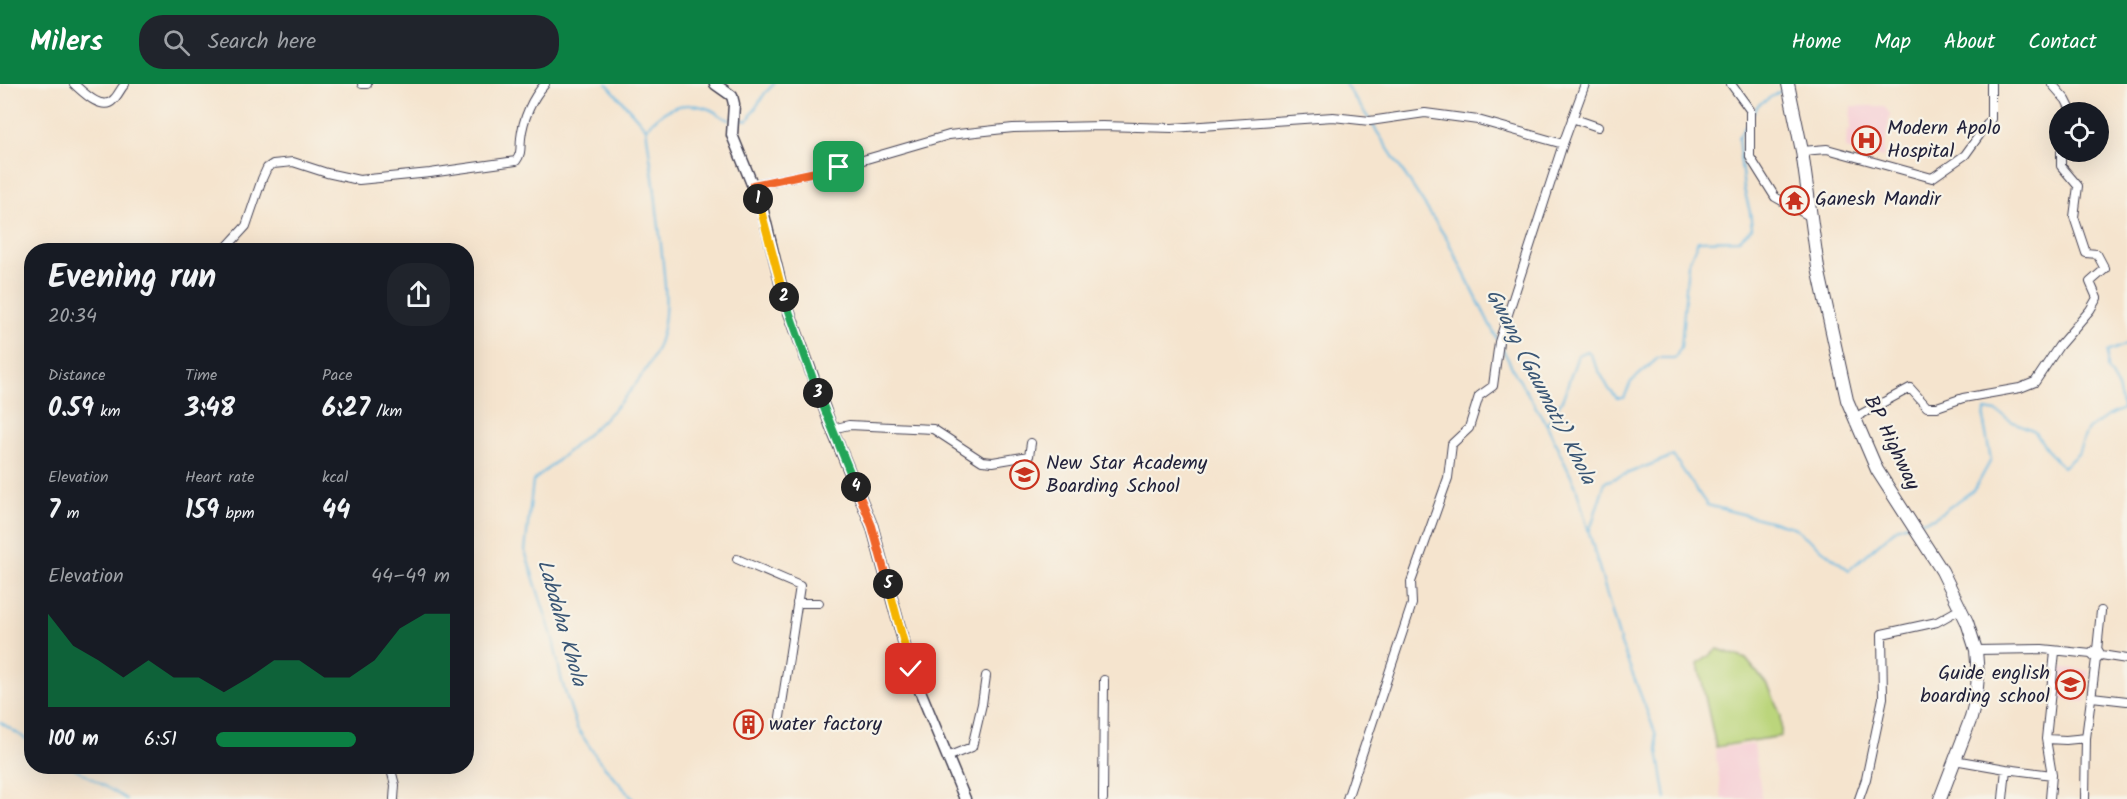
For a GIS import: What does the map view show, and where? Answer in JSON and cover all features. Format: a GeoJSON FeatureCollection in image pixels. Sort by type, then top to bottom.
{"type":"FeatureCollection","features":[{"type":"Feature","properties":{"kind":"highway","name":"BP Highway"},"geometry":{"type":"LineString","coordinates":[[1789,88],[1802,151],[1818,268],[1847,400],[1877,470],[1942,572],[1973,638],[1976,650],[1978,676],[1976,698],[1971,718],[1940,799]]}},
{"type":"Feature","properties":{"kind":"main road"},"geometry":{"type":"LineString","coordinates":[[715,84],[732,96],[734,104],[732,135],[763,211],[784,298],[831,429],[872,526],[911,669],[965,799]]}},
{"type":"Feature","properties":{"kind":"street"},"geometry":{"type":"LineString","coordinates":[[74,84],[100,103],[108,103],[125,84]]}},
{"type":"Feature","properties":{"kind":"street"},"geometry":{"type":"LineString","coordinates":[[362,84],[367,84]]}},
{"type":"Feature","properties":{"kind":"street"},"geometry":{"type":"LineString","coordinates":[[230,243],[246,226],[262,179],[267,168],[273,164],[293,162],[359,180],[516,161],[521,155],[524,126],[532,101],[544,84]]}},
{"type":"Feature","properties":{"kind":"street"},"geometry":{"type":"LineString","coordinates":[[1347,799],[1412,604],[1411,582],[1448,478],[1452,444],[1469,428],[1479,396],[1493,386],[1499,342],[1563,144],[1585,84]]}},
{"type":"Feature","properties":{"kind":"street"},"geometry":{"type":"LineString","coordinates":[[1731,84],[1750,110],[1750,157],[1775,197],[1811,217]]}},
{"type":"Feature","properties":{"kind":"street"},"geometry":{"type":"LineString","coordinates":[[1802,151],[1827,149],[1932,178],[1965,155],[1990,119],[1991,84]]}},
{"type":"Feature","properties":{"kind":"street"},"geometry":{"type":"LineString","coordinates":[[2052,84],[2067,102]]}},
{"type":"Feature","properties":{"kind":"street"},"geometry":{"type":"LineString","coordinates":[[753,185],[839,167],[949,135],[1013,128],[1102,126],[1172,128],[1333,117],[1370,121],[1425,113],[1479,120],[1563,144]]}},
{"type":"Feature","properties":{"kind":"street"},"geometry":{"type":"LineString","coordinates":[[1572,118],[1598,127]]}},
{"type":"Feature","properties":{"kind":"street"},"geometry":{"type":"LineString","coordinates":[[1854,418],[1910,388],[1928,407],[1936,407],[1963,398],[2020,388],[2035,382],[2059,346],[2090,310],[2097,297],[2090,282],[2105,269],[2097,254],[2086,253],[2074,218],[2078,186],[2061,166],[2061,162]]}},
{"type":"Feature","properties":{"kind":"street"},"geometry":{"type":"LineString","coordinates":[[831,429],[849,425],[933,429],[982,461],[993,462],[1029,456],[1031,443]]}},
{"type":"Feature","properties":{"kind":"street"},"geometry":{"type":"LineString","coordinates":[[737,560],[800,586],[780,717]]}},
{"type":"Feature","properties":{"kind":"street"},"geometry":{"type":"LineString","coordinates":[[797,603],[819,603]]}},
{"type":"Feature","properties":{"kind":"street"},"geometry":{"type":"LineString","coordinates":[[1859,799],[1866,779],[1883,698],[1882,634],[1936,622],[1960,609]]}},
{"type":"Feature","properties":{"kind":"street"},"geometry":{"type":"LineString","coordinates":[[2085,799],[2086,738],[2101,611]]}},
{"type":"Feature","properties":{"kind":"street"},"geometry":{"type":"LineString","coordinates":[[1976,650],[2042,650],[2127,659]]}},
{"type":"Feature","properties":{"kind":"street"},"geometry":{"type":"LineString","coordinates":[[2050,799],[2052,775],[2046,739],[2055,651]]}},
{"type":"Feature","properties":{"kind":"street"},"geometry":{"type":"LineString","coordinates":[[947,756],[972,747],[986,676]]}},
{"type":"Feature","properties":{"kind":"street"},"geometry":{"type":"LineString","coordinates":[[1103,799],[1104,680]]}},
{"type":"Feature","properties":{"kind":"street"},"geometry":{"type":"LineString","coordinates":[[2092,697],[2127,701]]}},
{"type":"Feature","properties":{"kind":"street"},"geometry":{"type":"LineString","coordinates":[[2046,739],[2086,738]]}},
{"type":"Feature","properties":{"kind":"street"},"geometry":{"type":"LineString","coordinates":[[1954,760],[2006,770],[2052,775]]}},
{"type":"Feature","properties":{"kind":"street"},"geometry":{"type":"LineString","coordinates":[[2003,799],[2006,770]]}},
{"type":"Feature","properties":{"kind":"street"},"geometry":{"type":"LineString","coordinates":[[392,774],[395,785],[394,799]]}},
{"type":"Feature","properties":{"kind":"shaded area","name":"Modern Apolo Hospital"},"geometry":{"type":"Polygon","coordinates":[[[1851,106],[1884,106],[1890,114],[1883,158],[1846,149],[1851,106]]]}},
{"type":"Feature","properties":{"kind":"shaded area","name":"Guide english boarding school"},"geometry":{"type":"Polygon","coordinates":[[[2057,667],[2089,671],[2086,702],[2053,699],[2057,667]]]}},
{"type":"Feature","properties":{"kind":"shaded area"},"geometry":{"type":"Polygon","coordinates":[[[1754,744],[1762,799],[1722,799],[1715,749],[1754,744]]]}},
{"type":"Feature","properties":{"kind":"green space"},"geometry":{"type":"Polygon","coordinates":[[[1718,649],[1746,659],[1769,687],[1781,716],[1781,736],[1716,747],[1698,664],[1718,649]]]}},
{"type":"Feature","properties":{"kind":"waterway"},"geometry":{"type":"LineString","coordinates":[[607,84],[645,127]]}},
{"type":"Feature","properties":{"kind":"waterway"},"geometry":{"type":"LineString","coordinates":[[736,120],[748,120],[765,93],[774,84]]}},
{"type":"Feature","properties":{"kind":"waterway","name":"Gwang (Gaumati) Khola"},"geometry":{"type":"LineString","coordinates":[[1345,84],[1369,119]]}},
{"type":"Feature","properties":{"kind":"waterway"},"geometry":{"type":"LineString","coordinates":[[1754,112],[1758,105],[1784,89]]}},
{"type":"Feature","properties":{"kind":"waterway"},"geometry":{"type":"LineString","coordinates":[[646,128],[660,115],[682,105],[700,106],[730,120]]}},
{"type":"Feature","properties":{"kind":"waterway","name":"Gwang (Gaumati) Khola"},"geometry":{"type":"LineString","coordinates":[[1372,124],[1448,241],[1497,339]]}},
{"type":"Feature","properties":{"kind":"waterway"},"geometry":{"type":"LineString","coordinates":[[1547,425],[1563,398],[1578,355],[1588,351],[1609,389],[1617,398],[1624,398],[1631,382],[1658,358],[1675,358],[1681,347],[1688,264],[1698,241],[1739,240],[1752,228],[1744,189],[1738,138],[1746,125]]}},
{"type":"Feature","properties":{"kind":"waterway","name":"Labdaha Khola"},"geometry":{"type":"LineString","coordinates":[[633,799],[598,759],[577,728],[562,682],[553,639],[525,551],[533,481],[587,435],[623,399],[639,380],[660,340],[665,317],[665,281],[646,128]]}},
{"type":"Feature","properties":{"kind":"waterway"},"geometry":{"type":"LineString","coordinates":[[1917,522],[1934,518],[1975,489],[1991,460],[1984,423],[1985,410],[1997,412],[2033,430],[2063,467],[2078,454],[2087,430],[2123,409],[2118,388],[2107,369],[2107,352],[2127,344]]}},
{"type":"Feature","properties":{"kind":"waterway","name":"Gwang (Gaumati) Khola"},"geometry":{"type":"LineString","coordinates":[[1501,346],[1547,425],[1576,487],[1621,644],[1655,732],[1666,799]]}},
{"type":"Feature","properties":{"kind":"waterway"},"geometry":{"type":"LineString","coordinates":[[1589,533],[1605,482],[1673,456],[1707,505],[1793,527],[1849,570],[1898,527],[1908,524]]}},
{"type":"Feature","properties":{"kind":"waterway"},"geometry":{"type":"LineString","coordinates":[[0,722],[24,738]]}},
{"type":"Feature","properties":{"kind":"waterway"},"geometry":{"type":"LineString","coordinates":[[84,774],[126,799]]}},
{"type":"Feature","properties":{"kind":"place","name":"Modern Apolo Hospital"},"geometry":{"type":"Point","coordinates":[1866,140]}},
{"type":"Feature","properties":{"kind":"place","name":"Ganesh Mandir"},"geometry":{"type":"Point","coordinates":[1794,200]}},
{"type":"Feature","properties":{"kind":"place","name":"New Star Academy Boarding School"},"geometry":{"type":"Point","coordinates":[1025,475]}},
{"type":"Feature","properties":{"kind":"place","name":"Guide english boarding school"},"geometry":{"type":"Point","coordinates":[2071,685]}},
{"type":"Feature","properties":{"kind":"place","name":"water factory"},"geometry":{"type":"Point","coordinates":[748,725]}},
{"type":"Feature","properties":{"kind":"route"},"geometry":{"type":"LineString","coordinates":[[839,167],[753,185],[763,211],[784,298],[831,429],[872,526],[911,669]]}}]}
